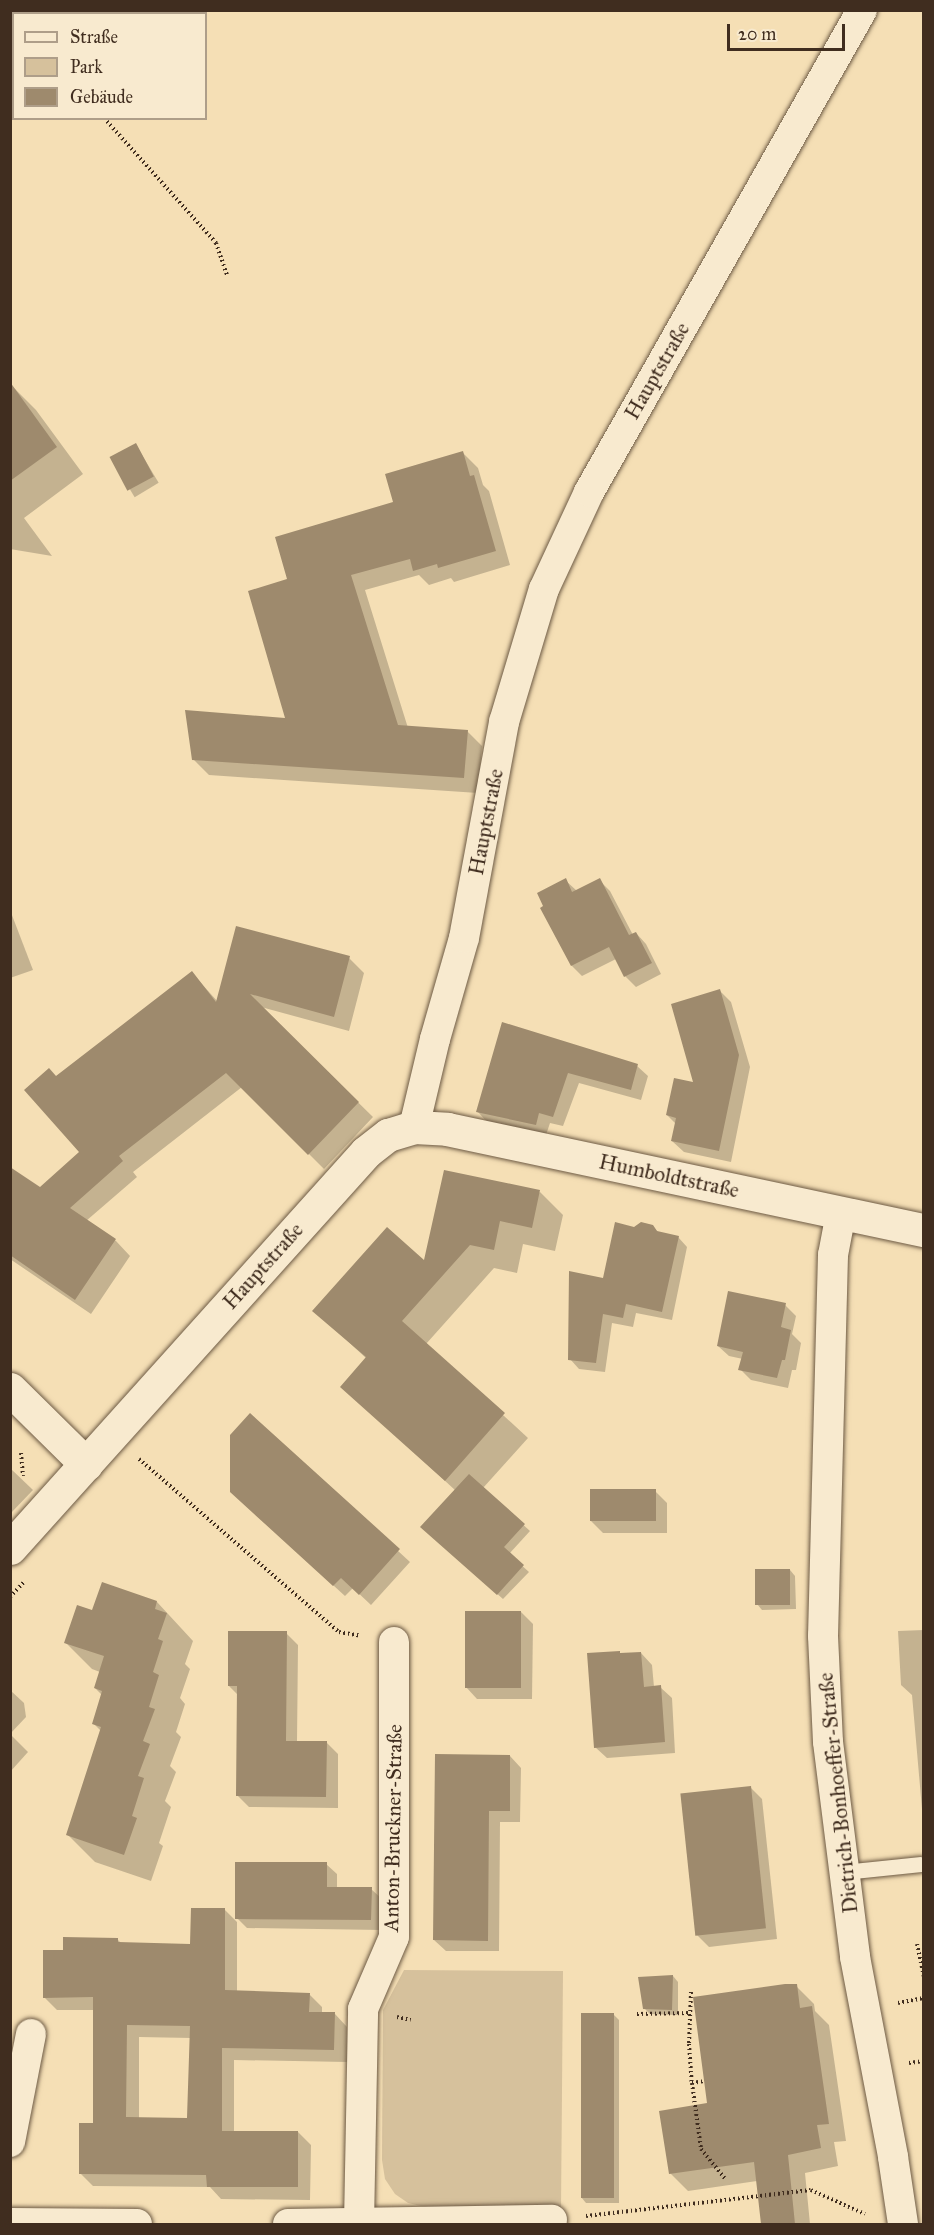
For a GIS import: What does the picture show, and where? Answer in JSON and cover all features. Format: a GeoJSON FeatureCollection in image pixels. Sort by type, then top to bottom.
{"type":"FeatureCollection","features":[{"type":"Feature","properties":{"kind":"street","name":"Hauptstraße"},"geometry":{"type":"LineString","coordinates":[[10,1548],[366,1152],[388,1135],[414,1127],[435,1039],[464,938],[504,722],[544,589],[589,492],[862,10]]}},
{"type":"Feature","properties":{"kind":"street","name":"Humboldtstraße"},"geometry":{"type":"LineString","coordinates":[[414,1127],[447,1129],[924,1230]]}},
{"type":"Feature","properties":{"kind":"street","name":"Dietrich-Bonhoeffer-Straße"},"geometry":{"type":"LineString","coordinates":[[841,1213],[833,1255],[823,1636],[828,1742],[855,1957],[893,2157],[903,2224]]}},
{"type":"Feature","properties":{"kind":"street"},"geometry":{"type":"LineString","coordinates":[[10,1389],[86,1464]]}},
{"type":"Feature","properties":{"kind":"street","name":"Anton-Bruckner-Straße"},"geometry":{"type":"LineString","coordinates":[[360,2224],[363,2008],[394,1937],[394,1642]]}},
{"type":"Feature","properties":{"kind":"street"},"geometry":{"type":"LineString","coordinates":[[10,2142],[31,2034]]}},
{"type":"Feature","properties":{"kind":"street"},"geometry":{"type":"LineString","coordinates":[[288,2224],[552,2220]]}},
{"type":"Feature","properties":{"kind":"street"},"geometry":{"type":"LineString","coordinates":[[10,2223],[137,2224]]}},
{"type":"Feature","properties":{"kind":"lane"},"geometry":{"type":"LineString","coordinates":[[844,1872],[921,1864]]}},
{"type":"Feature","properties":{"kind":"path"},"geometry":{"type":"LineString","coordinates":[[106,120],[216,243],[227,275]]}},
{"type":"Feature","properties":{"kind":"path"},"geometry":{"type":"LineString","coordinates":[[139,1459],[339,1632],[394,1642]]}},
{"type":"Feature","properties":{"kind":"path"},"geometry":{"type":"LineString","coordinates":[[917,1944],[924,1977]]}},
{"type":"Feature","properties":{"kind":"path"},"geometry":{"type":"LineString","coordinates":[[691,1992],[692,2083],[701,2149],[725,2180]]}},
{"type":"Feature","properties":{"kind":"path"},"geometry":{"type":"LineString","coordinates":[[637,2014],[690,2013]]}},
{"type":"Feature","properties":{"kind":"path"},"geometry":{"type":"LineString","coordinates":[[692,2083],[704,2081]]}},
{"type":"Feature","properties":{"kind":"path"},"geometry":{"type":"LineString","coordinates":[[552,2220],[811,2190],[867,2215]]}},
{"type":"Feature","properties":{"kind":"green space"},"geometry":{"type":"Polygon","coordinates":[[[404,1970],[563,1971],[561,2209],[429,2208],[408,2203],[395,2194],[385,2179],[382,2160],[383,2010],[404,1970]]]}},
{"type":"Feature","properties":{"kind":"building"},"geometry":{"type":"Polygon","coordinates":[[[10,382],[57,447],[10,481],[10,382]]]}},
{"type":"Feature","properties":{"kind":"building"},"geometry":{"type":"Polygon","coordinates":[[[136,443],[154,477],[127,491],[110,457],[136,443]]]}},
{"type":"Feature","properties":{"kind":"building"},"geometry":{"type":"Polygon","coordinates":[[[463,451],[470,476],[474,475],[496,551],[438,568],[437,564],[413,571],[410,559],[351,575],[398,725],[468,730],[464,778],[192,760],[185,710],[285,718],[248,591],[287,579],[275,537],[393,502],[385,474],[463,451]]]}},
{"type":"Feature","properties":{"kind":"building"},"geometry":{"type":"Polygon","coordinates":[[[566,878],[572,892],[600,878],[629,935],[636,932],[652,963],[624,977],[609,947],[571,966],[540,908],[543,906],[537,893],[566,878]]]}},
{"type":"Feature","properties":{"kind":"building"},"geometry":{"type":"Polygon","coordinates":[[[236,926],[350,956],[334,1017],[250,994],[359,1102],[308,1155],[226,1073],[119,1156],[123,1161],[70,1208],[116,1239],[75,1300],[10,1255],[10,1167],[40,1187],[79,1152],[24,1090],[49,1068],[56,1076],[192,971],[216,1002],[236,926]]]}},
{"type":"Feature","properties":{"kind":"building"},"geometry":{"type":"Polygon","coordinates":[[[720,989],[739,1055],[719,1151],[671,1141],[676,1118],[666,1115],[674,1078],[693,1082],[671,1004],[720,989]]]}},
{"type":"Feature","properties":{"kind":"building"},"geometry":{"type":"Polygon","coordinates":[[[502,1022],[638,1064],[631,1090],[568,1073],[553,1117],[539,1113],[536,1125],[476,1112],[502,1022]]]}},
{"type":"Feature","properties":{"kind":"building"},"geometry":{"type":"Polygon","coordinates":[[[444,1170],[540,1190],[532,1228],[500,1221],[494,1250],[470,1245],[402,1321],[505,1413],[445,1481],[340,1387],[366,1357],[312,1311],[387,1227],[424,1260],[444,1170]]]}},
{"type":"Feature","properties":{"kind":"building"},"geometry":{"type":"Polygon","coordinates":[[[615,1222],[634,1227],[641,1222],[653,1225],[657,1231],[679,1236],[662,1312],[626,1304],[623,1318],[603,1314],[596,1363],[568,1360],[569,1271],[603,1278],[615,1222]]]}},
{"type":"Feature","properties":{"kind":"building"},"geometry":{"type":"Polygon","coordinates":[[[728,1291],[786,1303],[781,1327],[791,1330],[785,1360],[782,1360],[777,1378],[738,1370],[743,1352],[717,1346],[728,1291]]]}},
{"type":"Feature","properties":{"kind":"building"},"geometry":{"type":"Polygon","coordinates":[[[250,1413],[400,1549],[359,1595],[341,1578],[333,1586],[230,1492],[230,1435],[250,1413]]]}},
{"type":"Feature","properties":{"kind":"building"},"geometry":{"type":"Polygon","coordinates":[[[469,1474],[525,1524],[504,1547],[524,1565],[497,1595],[420,1527],[469,1474]]]}},
{"type":"Feature","properties":{"kind":"building"},"geometry":{"type":"Polygon","coordinates":[[[590,1489],[656,1489],[656,1521],[590,1521],[590,1489]]]}},
{"type":"Feature","properties":{"kind":"building"},"geometry":{"type":"Polygon","coordinates":[[[755,1569],[790,1569],[790,1605],[755,1605],[755,1569]]]}},
{"type":"Feature","properties":{"kind":"building"},"geometry":{"type":"Polygon","coordinates":[[[102,1582],[157,1601],[155,1609],[167,1613],[158,1639],[163,1641],[153,1672],[159,1675],[149,1707],[155,1709],[143,1741],[150,1744],[138,1776],[144,1778],[132,1816],[137,1818],[124,1855],[66,1835],[101,1727],[92,1724],[102,1691],[94,1688],[104,1656],[64,1643],[77,1605],[92,1610],[102,1582]]]}},
{"type":"Feature","properties":{"kind":"building"},"geometry":{"type":"Polygon","coordinates":[[[465,1611],[521,1611],[521,1688],[465,1688],[465,1611]]]}},
{"type":"Feature","properties":{"kind":"building"},"geometry":{"type":"Polygon","coordinates":[[[228,1631],[287,1631],[286,1741],[327,1741],[326,1797],[236,1796],[237,1686],[228,1686],[228,1631]]]}},
{"type":"Feature","properties":{"kind":"building"},"geometry":{"type":"Polygon","coordinates":[[[620,1651],[620,1653],[641,1652],[644,1687],[661,1685],[665,1742],[594,1748],[587,1653],[620,1651]]]}},
{"type":"Feature","properties":{"kind":"building"},"geometry":{"type":"Polygon","coordinates":[[[435,1754],[510,1755],[510,1811],[489,1811],[488,1941],[433,1940],[435,1754]]]}},
{"type":"Feature","properties":{"kind":"building"},"geometry":{"type":"Polygon","coordinates":[[[751,1786],[766,1928],[695,1936],[680,1793],[751,1786]]]}},
{"type":"Feature","properties":{"kind":"building"},"geometry":{"type":"Polygon","coordinates":[[[235,1862],[327,1862],[327,1887],[372,1887],[371,1920],[235,1919],[235,1862]]]}},
{"type":"Feature","properties":{"kind":"building"},"geometry":{"type":"Polygon","coordinates":[[[191,1908],[225,1908],[225,1990],[310,1993],[309,2012],[335,2012],[334,2050],[222,2048],[222,2131],[298,2131],[298,2187],[207,2187],[206,2175],[79,2174],[79,2123],[93,2123],[93,1997],[43,1998],[43,1950],[63,1950],[63,1937],[118,1938],[118,1942],[190,1944],[191,1908]],[[127,2025],[126,2117],[187,2118],[190,2026],[127,2025]]]}},
{"type":"Feature","properties":{"kind":"building"},"geometry":{"type":"Polygon","coordinates":[[[673,1975],[672,2010],[643,2009],[638,1977],[673,1975]]]}},
{"type":"Feature","properties":{"kind":"building"},"geometry":{"type":"Polygon","coordinates":[[[797,1984],[800,2008],[812,2006],[829,2124],[817,2125],[821,2148],[788,2155],[795,2224],[761,2224],[754,2162],[669,2174],[659,2111],[707,2103],[693,1997],[797,1984]]]}},
{"type":"Feature","properties":{"kind":"building"},"geometry":{"type":"Polygon","coordinates":[[[581,2013],[614,2013],[614,2198],[581,2198],[581,2013]]]}}]}
